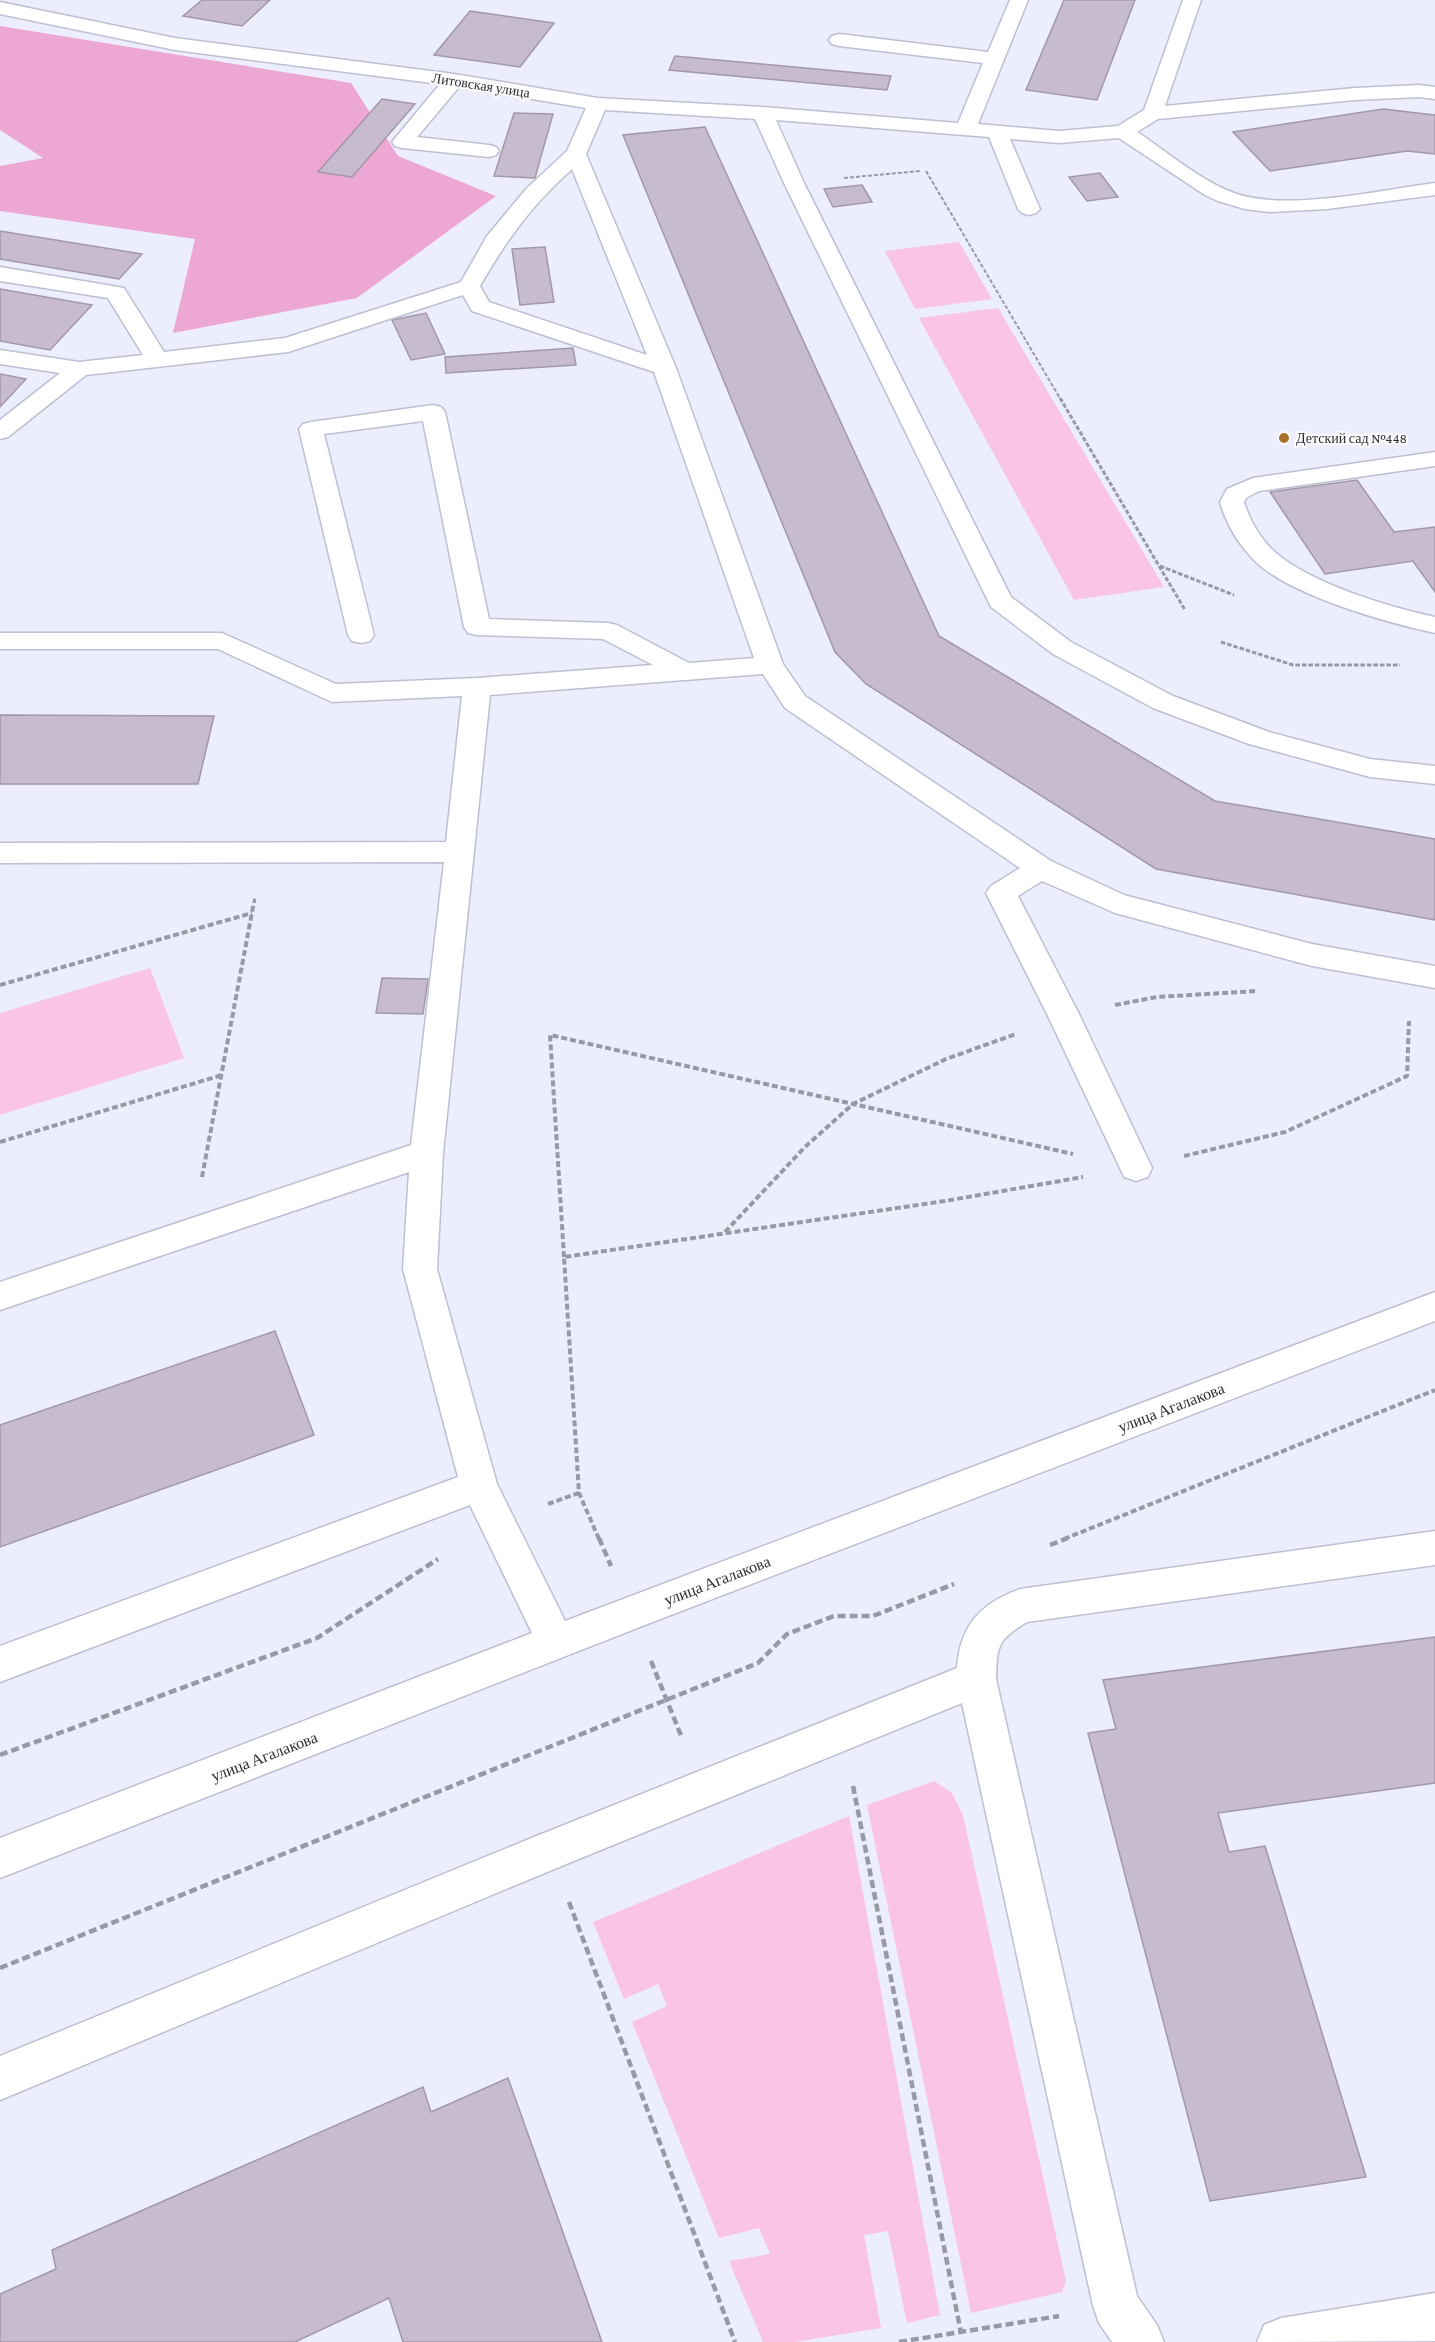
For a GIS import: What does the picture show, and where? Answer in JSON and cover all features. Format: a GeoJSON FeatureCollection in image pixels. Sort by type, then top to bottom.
{"type":"FeatureCollection","features":[{"type":"Feature","properties":{"kind":"street"},"geometry":{"type":"LineString","coordinates":[[965,131],[993,58],[1019,0]]}},
{"type":"Feature","properties":{"kind":"street"},"geometry":{"type":"LineString","coordinates":[[1153,113],[1192,0]]}},
{"type":"Feature","properties":{"kind":"street","name":"Литовская улица"},"geometry":{"type":"LineString","coordinates":[[0,8],[175,44],[454,80],[598,104],[763,113],[998,134],[1059,137],[1123,132]]}},
{"type":"Feature","properties":{"kind":"street"},"geometry":{"type":"LineString","coordinates":[[839,40],[993,58]]}},
{"type":"Feature","properties":{"kind":"street"},"geometry":{"type":"LineString","coordinates":[[454,80],[402,142],[489,151]]}},
{"type":"Feature","properties":{"kind":"street"},"geometry":{"type":"LineString","coordinates":[[694,109],[705,87]]}},
{"type":"Feature","properties":{"kind":"street"},"geometry":{"type":"LineString","coordinates":[[1435,93],[1419,91],[1355,94],[1153,113],[1123,132],[1226,197],[1256,205],[1292,206],[1435,189]]}},
{"type":"Feature","properties":{"kind":"street"},"geometry":{"type":"LineString","coordinates":[[0,357],[79,369],[288,345],[470,286],[495,242],[534,192],[576,154],[598,104]]}},
{"type":"Feature","properties":{"kind":"street"},"geometry":{"type":"LineString","coordinates":[[763,113],[794,183],[1000,601],[1062,648],[1163,702],[1259,738],[1370,768],[1435,775]]}},
{"type":"Feature","properties":{"kind":"street"},"geometry":{"type":"LineString","coordinates":[[998,134],[1029,209]]}},
{"type":"Feature","properties":{"kind":"street"},"geometry":{"type":"LineString","coordinates":[[576,154],[664,368],[770,665],[795,702],[1041,868],[1115,903],[1312,955],[1429,976]]}},
{"type":"Feature","properties":{"kind":"street"},"geometry":{"type":"LineString","coordinates":[[0,274],[116,293],[157,359]]}},
{"type":"Feature","properties":{"kind":"street"},"geometry":{"type":"LineString","coordinates":[[470,286],[480,306],[664,368]]}},
{"type":"Feature","properties":{"kind":"street"},"geometry":{"type":"LineString","coordinates":[[0,432],[79,369]]}},
{"type":"Feature","properties":{"kind":"street"},"geometry":{"type":"LineString","coordinates":[[361,635],[311,429],[433,412],[477,627],[608,631],[686,672]]}},
{"type":"Feature","properties":{"kind":"street"},"geometry":{"type":"LineString","coordinates":[[1435,459],[1253,485],[1236,494],[1232,502],[1236,517],[1265,558],[1291,574],[1327,590],[1414,621],[1435,626]]}},
{"type":"Feature","properties":{"kind":"street"},"geometry":{"type":"LineString","coordinates":[[0,640],[222,641],[332,693],[477,687],[770,665]]}},
{"type":"Feature","properties":{"kind":"street"},"geometry":{"type":"LineString","coordinates":[[477,687],[427,1153],[420,1269],[479,1485],[556,1642]]}},
{"type":"Feature","properties":{"kind":"street"},"geometry":{"type":"LineString","coordinates":[[0,853],[460,852]]}},
{"type":"Feature","properties":{"kind":"street"},"geometry":{"type":"LineString","coordinates":[[1041,868],[1001,893],[1064,1016],[1136,1168]]}},
{"type":"Feature","properties":{"kind":"street"},"geometry":{"type":"LineString","coordinates":[[0,1296],[427,1153]]}},
{"type":"Feature","properties":{"kind":"street","name":"улица Агалакова"},"geometry":{"type":"LineString","coordinates":[[0,1858],[631,1613],[1432,1313]]}},
{"type":"Feature","properties":{"kind":"street"},"geometry":{"type":"LineString","coordinates":[[0,1664],[479,1485]]}},
{"type":"Feature","properties":{"kind":"street"},"geometry":{"type":"LineString","coordinates":[[1140,2342],[1116,2306],[976,1679],[978,1645],[993,1622],[1020,1606],[1435,1548]]}},
{"type":"Feature","properties":{"kind":"street"},"geometry":{"type":"LineString","coordinates":[[0,2078],[700,1789],[976,1679]]}},
{"type":"Feature","properties":{"kind":"street"},"geometry":{"type":"LineString","coordinates":[[1281,2342],[1435,2317]]}},
{"type":"Feature","properties":{"kind":"path"},"geometry":{"type":"LineString","coordinates":[[794,183],[1010,162]]}},
{"type":"Feature","properties":{"kind":"path"},"geometry":{"type":"LineString","coordinates":[[926,171],[1185,610]]}},
{"type":"Feature","properties":{"kind":"path"},"geometry":{"type":"LineString","coordinates":[[1221,642],[1293,665],[1405,665]]}},
{"type":"Feature","properties":{"kind":"path"},"geometry":{"type":"LineString","coordinates":[[190,1233],[252,913],[268,851]]}},
{"type":"Feature","properties":{"kind":"path"},"geometry":{"type":"LineString","coordinates":[[0,985],[252,913]]}},
{"type":"Feature","properties":{"kind":"path"},"geometry":{"type":"LineString","coordinates":[[564,1257],[945,1201],[1136,1168],[1286,1132],[1407,1076],[1410,1011],[1429,976]]}},
{"type":"Feature","properties":{"kind":"path"},"geometry":{"type":"LineString","coordinates":[[700,1789],[668,1700],[579,1493],[550,1035],[1136,1168]]}},
{"type":"Feature","properties":{"kind":"path"},"geometry":{"type":"LineString","coordinates":[[0,1142],[222,1075]]}},
{"type":"Feature","properties":{"kind":"path"},"geometry":{"type":"LineString","coordinates":[[1049,1546],[1435,1390]]}},
{"type":"Feature","properties":{"kind":"path"},"geometry":{"type":"LineString","coordinates":[[0,1755],[316,1638],[498,1521],[579,1493]]}},
{"type":"Feature","properties":{"kind":"path"},"geometry":{"type":"LineString","coordinates":[[0,1968],[758,1663],[787,1634],[834,1616],[873,1617],[961,1581]]}},
{"type":"Feature","properties":{"kind":"path"},"geometry":{"type":"LineString","coordinates":[[842,1732],[961,2333]]}},
{"type":"Feature","properties":{"kind":"path"},"geometry":{"type":"LineString","coordinates":[[549,1851],[735,2342]]}},
{"type":"Feature","properties":{"kind":"path"},"geometry":{"type":"LineString","coordinates":[[899,2342],[1116,2306]]}},
{"type":"Feature","properties":{"kind":"shaded area"},"geometry":{"type":"Polygon","coordinates":[[[0,26],[351,83],[398,156],[496,196],[357,298],[173,333],[195,239],[0,211],[0,166],[43,158],[0,130],[0,26]]]}},
{"type":"Feature","properties":{"kind":"shaded area"},"geometry":{"type":"Polygon","coordinates":[[[959,242],[992,299],[915,309],[885,251],[959,242]]]}},
{"type":"Feature","properties":{"kind":"shaded area"},"geometry":{"type":"Polygon","coordinates":[[[998,308],[1164,587],[1074,600],[919,318],[998,308]]]}},
{"type":"Feature","properties":{"kind":"shaded area"},"geometry":{"type":"Polygon","coordinates":[[[150,968],[184,1058],[0,1115],[0,1013],[150,968]]]}},
{"type":"Feature","properties":{"kind":"shaded area"},"geometry":{"type":"Polygon","coordinates":[[[934,1781],[952,1793],[963,1815],[1066,2281],[1062,2292],[971,2313],[867,1805],[934,1781]]]}},
{"type":"Feature","properties":{"kind":"shaded area"},"geometry":{"type":"Polygon","coordinates":[[[849,1816],[940,2315],[907,2323],[888,2231],[864,2235],[881,2328],[795,2342],[763,2342],[729,2261],[770,2254],[759,2228],[719,2238],[632,2022],[667,2006],[658,1984],[624,1999],[593,1922],[849,1816]]]}},
{"type":"Feature","properties":{"kind":"building"},"geometry":{"type":"Polygon","coordinates":[[[202,0],[270,0],[242,26],[183,16],[202,0]]]}},
{"type":"Feature","properties":{"kind":"building"},"geometry":{"type":"Polygon","coordinates":[[[1064,0],[1135,0],[1097,100],[1026,90],[1064,0]]]}},
{"type":"Feature","properties":{"kind":"building"},"geometry":{"type":"Polygon","coordinates":[[[470,11],[554,23],[520,67],[434,55],[470,11]]]}},
{"type":"Feature","properties":{"kind":"building"},"geometry":{"type":"Polygon","coordinates":[[[675,56],[891,76],[887,90],[669,70],[675,56]]]}},
{"type":"Feature","properties":{"kind":"building"},"geometry":{"type":"Polygon","coordinates":[[[382,99],[415,104],[352,177],[318,172],[382,99]]]}},
{"type":"Feature","properties":{"kind":"building"},"geometry":{"type":"Polygon","coordinates":[[[1383,109],[1435,115],[1435,154],[1407,151],[1270,171],[1233,132],[1383,109]]]}},
{"type":"Feature","properties":{"kind":"building"},"geometry":{"type":"Polygon","coordinates":[[[514,113],[553,114],[535,178],[494,176],[514,113]]]}},
{"type":"Feature","properties":{"kind":"building"},"geometry":{"type":"Polygon","coordinates":[[[705,127],[939,636],[1215,801],[1435,839],[1435,920],[1156,869],[866,684],[835,652],[623,135],[705,127]]]}},
{"type":"Feature","properties":{"kind":"building"},"geometry":{"type":"Polygon","coordinates":[[[1100,173],[1118,197],[1087,201],[1069,177],[1100,173]]]}},
{"type":"Feature","properties":{"kind":"building"},"geometry":{"type":"Polygon","coordinates":[[[862,185],[872,202],[833,207],[824,189],[862,185]]]}},
{"type":"Feature","properties":{"kind":"building"},"geometry":{"type":"Polygon","coordinates":[[[0,231],[142,254],[119,279],[0,259],[0,231]]]}},
{"type":"Feature","properties":{"kind":"building"},"geometry":{"type":"Polygon","coordinates":[[[545,247],[554,302],[520,305],[512,249],[545,247]]]}},
{"type":"Feature","properties":{"kind":"building"},"geometry":{"type":"Polygon","coordinates":[[[0,289],[92,305],[50,350],[0,341],[0,289]]]}},
{"type":"Feature","properties":{"kind":"building"},"geometry":{"type":"Polygon","coordinates":[[[426,313],[445,354],[411,360],[392,320],[426,313]]]}},
{"type":"Feature","properties":{"kind":"building"},"geometry":{"type":"Polygon","coordinates":[[[573,348],[576,365],[446,373],[445,357],[573,348]]]}},
{"type":"Feature","properties":{"kind":"building"},"geometry":{"type":"Polygon","coordinates":[[[0,374],[26,379],[0,407],[0,374]]]}},
{"type":"Feature","properties":{"kind":"building"},"geometry":{"type":"Polygon","coordinates":[[[1357,480],[1394,532],[1435,527],[1435,592],[1413,561],[1325,574],[1270,492],[1357,480]]]}},
{"type":"Feature","properties":{"kind":"building"},"geometry":{"type":"Polygon","coordinates":[[[0,715],[214,716],[198,784],[0,784],[0,715]]]}},
{"type":"Feature","properties":{"kind":"building"},"geometry":{"type":"Polygon","coordinates":[[[382,978],[428,979],[423,1014],[376,1013],[382,978]]]}},
{"type":"Feature","properties":{"kind":"building"},"geometry":{"type":"Polygon","coordinates":[[[275,1331],[314,1435],[0,1547],[0,1425],[275,1331]]]}},
{"type":"Feature","properties":{"kind":"building"},"geometry":{"type":"Polygon","coordinates":[[[1435,1637],[1435,1783],[1218,1813],[1229,1852],[1265,1846],[1366,2177],[1210,2201],[1088,1733],[1116,1729],[1103,1680],[1435,1637]]]}},
{"type":"Feature","properties":{"kind":"building"},"geometry":{"type":"Polygon","coordinates":[[[508,2078],[602,2342],[403,2342],[389,2298],[295,2342],[0,2342],[0,2294],[56,2269],[52,2250],[423,2087],[431,2112],[508,2078]]]}},
{"type":"Feature","properties":{"kind":"place","name":"Детский сад №448"},"geometry":{"type":"Point","coordinates":[1284,438]}}]}
